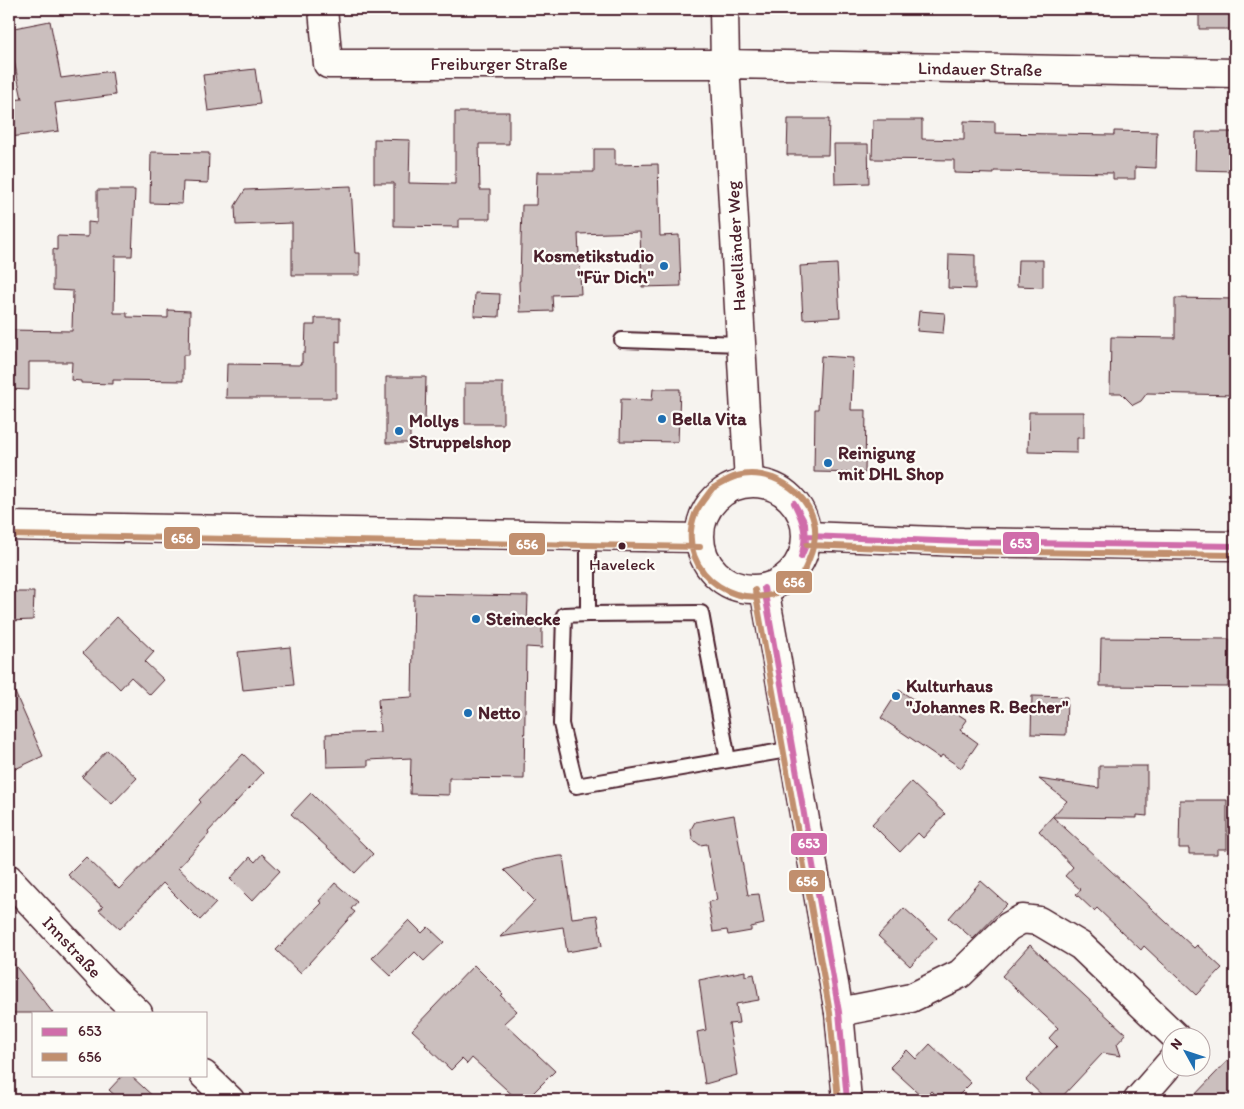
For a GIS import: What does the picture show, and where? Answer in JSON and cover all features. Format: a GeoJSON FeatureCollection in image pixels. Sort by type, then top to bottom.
{"type":"FeatureCollection","features":[{"type":"Feature","properties":{"kind":"street","name":"Freiburger Straße"},"geometry":{"type":"LineString","coordinates":[[323,9],[328,64],[725,64]]}},
{"type":"Feature","properties":{"kind":"street","name":"Havelländer Weg"},"geometry":{"type":"LineString","coordinates":[[724,9],[725,64],[749,482]]}},
{"type":"Feature","properties":{"kind":"street","name":"Lindauer Straße"},"geometry":{"type":"LineString","coordinates":[[725,64],[1235,73]]}},
{"type":"Feature","properties":{"kind":"street"},"geometry":{"type":"LineString","coordinates":[[749,482],[767,484],[783,492],[796,503],[804,519],[807,536],[803,554],[794,570],[781,582],[764,588],[745,589],[728,583],[714,571],[704,556],[700,538],[702,522],[709,507],[719,495],[733,486],[749,482]]}},
{"type":"Feature","properties":{"kind":"street"},"geometry":{"type":"LineString","coordinates":[[9,526],[700,538]]}},
{"type":"Feature","properties":{"kind":"street"},"geometry":{"type":"LineString","coordinates":[[807,536],[963,542],[1235,546]]}},
{"type":"Feature","properties":{"kind":"street"},"geometry":{"type":"LineString","coordinates":[[764,588],[839,1012],[847,1100]]}},
{"type":"Feature","properties":{"kind":"street","name":"Innstraße"},"geometry":{"type":"LineString","coordinates":[[9,878],[105,982],[137,1012]]}},
{"type":"Feature","properties":{"kind":"street"},"geometry":{"type":"LineString","coordinates":[[839,1012],[911,998],[960,974],[1008,926],[1022,919],[1040,921],[1081,946],[1165,1026]]}},
{"type":"Feature","properties":{"kind":"street"},"geometry":{"type":"LineString","coordinates":[[1138,1100],[1162,1072]]}},
{"type":"Feature","properties":{"kind":"street"},"geometry":{"type":"LineString","coordinates":[[205,1076],[230,1100]]}},
{"type":"Feature","properties":{"kind":"lane"},"geometry":{"type":"LineString","coordinates":[[622,340],[741,344]]}},
{"type":"Feature","properties":{"kind":"lane"},"geometry":{"type":"LineString","coordinates":[[588,535],[588,614]]}},
{"type":"Feature","properties":{"kind":"lane"},"geometry":{"type":"LineString","coordinates":[[728,760],[701,613],[564,615],[561,724],[576,786],[793,749]]}},
{"type":"Feature","properties":{"kind":"building"},"geometry":{"type":"Polygon","coordinates":[[[1199,9],[1235,9],[1235,29],[1199,29],[1199,9]]]}},
{"type":"Feature","properties":{"kind":"building"},"geometry":{"type":"Polygon","coordinates":[[[50,21],[61,78],[112,71],[115,95],[55,103],[59,131],[10,137],[9,100],[22,99],[9,29],[50,21]]]}},
{"type":"Feature","properties":{"kind":"building"},"geometry":{"type":"Polygon","coordinates":[[[255,69],[260,104],[208,111],[203,75],[255,69]]]}},
{"type":"Feature","properties":{"kind":"building"},"geometry":{"type":"Polygon","coordinates":[[[455,112],[509,112],[509,144],[479,144],[480,190],[490,190],[490,219],[459,219],[459,227],[394,226],[394,183],[374,183],[374,139],[410,140],[409,183],[455,184],[455,112]]]}},
{"type":"Feature","properties":{"kind":"building"},"geometry":{"type":"Polygon","coordinates":[[[788,119],[829,119],[828,155],[787,155],[788,119]]]}},
{"type":"Feature","properties":{"kind":"building"},"geometry":{"type":"Polygon","coordinates":[[[873,120],[922,120],[922,139],[964,140],[964,121],[995,122],[995,133],[1114,135],[1114,131],[1157,132],[1156,168],[1135,167],[1135,179],[1113,179],[1113,173],[994,171],[994,174],[954,173],[954,160],[872,159],[873,120]]]}},
{"type":"Feature","properties":{"kind":"building"},"geometry":{"type":"Polygon","coordinates":[[[1196,132],[1235,132],[1234,171],[1195,170],[1196,132]]]}},
{"type":"Feature","properties":{"kind":"building"},"geometry":{"type":"Polygon","coordinates":[[[834,144],[868,144],[869,183],[835,184],[834,144]]]}},
{"type":"Feature","properties":{"kind":"building"},"geometry":{"type":"Polygon","coordinates":[[[594,149],[615,149],[615,165],[658,164],[660,236],[679,235],[681,286],[642,287],[640,232],[578,234],[581,294],[552,295],[553,311],[520,312],[519,281],[522,205],[536,205],[537,172],[594,172],[594,149]]]}},
{"type":"Feature","properties":{"kind":"building"},"geometry":{"type":"Polygon","coordinates":[[[151,152],[209,153],[208,183],[183,182],[182,204],[150,203],[151,152]]]}},
{"type":"Feature","properties":{"kind":"building"},"geometry":{"type":"Polygon","coordinates":[[[351,186],[355,253],[360,253],[360,275],[292,275],[292,223],[236,225],[235,206],[245,190],[351,186]]]}},
{"type":"Feature","properties":{"kind":"building"},"geometry":{"type":"Polygon","coordinates":[[[97,190],[135,190],[132,256],[115,256],[114,313],[127,313],[127,317],[168,318],[168,310],[190,311],[189,355],[183,355],[183,381],[113,380],[113,384],[81,383],[81,381],[71,380],[72,362],[29,362],[29,390],[9,389],[9,330],[72,331],[73,291],[53,290],[53,249],[57,250],[57,236],[88,237],[88,222],[97,223],[97,190]]]}},
{"type":"Feature","properties":{"kind":"building"},"geometry":{"type":"Polygon","coordinates":[[[949,254],[975,255],[975,289],[948,288],[949,254]]]}},
{"type":"Feature","properties":{"kind":"building"},"geometry":{"type":"Polygon","coordinates":[[[1018,260],[1043,260],[1043,287],[1017,286],[1018,260]]]}},
{"type":"Feature","properties":{"kind":"building"},"geometry":{"type":"Polygon","coordinates":[[[837,264],[840,317],[803,319],[800,266],[837,264]]]}},
{"type":"Feature","properties":{"kind":"building"},"geometry":{"type":"Polygon","coordinates":[[[475,293],[500,294],[499,317],[474,316],[475,293]]]}},
{"type":"Feature","properties":{"kind":"building"},"geometry":{"type":"Polygon","coordinates":[[[1175,298],[1235,299],[1235,395],[1147,393],[1141,401],[1133,405],[1121,393],[1110,393],[1111,337],[1175,338],[1175,298]]]}},
{"type":"Feature","properties":{"kind":"building"},"geometry":{"type":"Polygon","coordinates":[[[919,311],[945,313],[943,333],[917,331],[919,311]]]}},
{"type":"Feature","properties":{"kind":"building"},"geometry":{"type":"Polygon","coordinates":[[[315,318],[340,318],[340,342],[336,341],[336,398],[226,398],[227,364],[300,365],[302,363],[302,353],[305,353],[306,325],[315,325],[315,318]]]}},
{"type":"Feature","properties":{"kind":"building"},"geometry":{"type":"Polygon","coordinates":[[[821,356],[853,358],[851,410],[866,410],[865,473],[814,472],[815,409],[818,409],[821,356]]]}},
{"type":"Feature","properties":{"kind":"building"},"geometry":{"type":"Polygon","coordinates":[[[386,377],[426,377],[425,423],[410,423],[410,443],[386,443],[386,377]]]}},
{"type":"Feature","properties":{"kind":"building"},"geometry":{"type":"Polygon","coordinates":[[[465,383],[503,383],[503,424],[465,424],[465,383]]]}},
{"type":"Feature","properties":{"kind":"building"},"geometry":{"type":"Polygon","coordinates":[[[653,389],[680,389],[678,442],[620,441],[621,399],[652,400],[653,389]]]}},
{"type":"Feature","properties":{"kind":"building"},"geometry":{"type":"Polygon","coordinates":[[[1029,412],[1084,412],[1084,438],[1077,438],[1077,453],[1028,452],[1029,412]]]}},
{"type":"Feature","properties":{"kind":"building"},"geometry":{"type":"Polygon","coordinates":[[[9,592],[34,592],[33,620],[9,621],[9,592]]]}},
{"type":"Feature","properties":{"kind":"building","name":"Netto"},"geometry":{"type":"Polygon","coordinates":[[[414,594],[528,596],[527,625],[542,626],[542,648],[526,647],[524,779],[449,778],[449,795],[410,794],[411,758],[368,760],[368,766],[327,767],[326,734],[380,732],[378,699],[412,697],[414,594]]]}},
{"type":"Feature","properties":{"kind":"building"},"geometry":{"type":"Polygon","coordinates":[[[117,617],[154,652],[145,662],[164,680],[150,695],[131,677],[120,689],[83,653],[117,617]]]}},
{"type":"Feature","properties":{"kind":"building"},"geometry":{"type":"Polygon","coordinates":[[[1101,638],[1229,639],[1228,687],[1100,686],[1101,638]]]}},
{"type":"Feature","properties":{"kind":"building"},"geometry":{"type":"Polygon","coordinates":[[[290,647],[294,685],[243,690],[238,652],[290,647]]]}},
{"type":"Feature","properties":{"kind":"building"},"geometry":{"type":"Polygon","coordinates":[[[9,679],[43,756],[9,772],[9,679]]]}},
{"type":"Feature","properties":{"kind":"building"},"geometry":{"type":"Polygon","coordinates":[[[899,690],[940,717],[947,707],[967,720],[960,730],[978,743],[961,768],[942,755],[940,758],[881,718],[899,690]]]}},
{"type":"Feature","properties":{"kind":"building"},"geometry":{"type":"Polygon","coordinates":[[[1032,696],[1067,697],[1066,735],[1031,734],[1032,696]]]}},
{"type":"Feature","properties":{"kind":"building"},"geometry":{"type":"Polygon","coordinates":[[[107,750],[137,778],[112,804],[82,777],[107,750]]]}},
{"type":"Feature","properties":{"kind":"building"},"geometry":{"type":"Polygon","coordinates":[[[243,754],[263,773],[208,832],[209,834],[178,868],[216,903],[200,920],[163,883],[120,929],[99,910],[103,907],[68,875],[86,857],[119,889],[165,842],[201,802],[199,800],[243,754]]]}},
{"type":"Feature","properties":{"kind":"building"},"geometry":{"type":"Polygon","coordinates":[[[1099,766],[1147,766],[1147,816],[1137,815],[1137,818],[1053,817],[1194,948],[1197,945],[1222,968],[1196,995],[1144,946],[1141,950],[1097,908],[1094,911],[1076,894],[1081,890],[1065,876],[1073,867],[1039,831],[1067,801],[1039,779],[1099,788],[1099,766]]]}},
{"type":"Feature","properties":{"kind":"building"},"geometry":{"type":"Polygon","coordinates":[[[911,782],[945,814],[923,838],[918,833],[900,852],[872,824],[911,782]]]}},
{"type":"Feature","properties":{"kind":"building"},"geometry":{"type":"Polygon","coordinates":[[[311,793],[373,854],[355,873],[291,814],[311,793]]]}},
{"type":"Feature","properties":{"kind":"building"},"geometry":{"type":"Polygon","coordinates":[[[1180,800],[1227,800],[1227,849],[1217,849],[1217,854],[1189,854],[1189,848],[1179,848],[1180,800]]]}},
{"type":"Feature","properties":{"kind":"building"},"geometry":{"type":"Polygon","coordinates":[[[734,815],[748,895],[759,894],[764,924],[751,927],[751,931],[728,935],[727,930],[713,932],[708,902],[717,900],[707,844],[700,845],[692,839],[691,829],[695,822],[734,815]]]}},
{"type":"Feature","properties":{"kind":"building"},"geometry":{"type":"Polygon","coordinates":[[[262,854],[280,871],[252,901],[230,879],[250,857],[255,862],[262,854]]]}},
{"type":"Feature","properties":{"kind":"building"},"geometry":{"type":"Polygon","coordinates":[[[563,856],[572,918],[597,915],[602,946],[567,952],[563,927],[500,937],[535,901],[504,870],[533,860],[563,856]]]}},
{"type":"Feature","properties":{"kind":"building"},"geometry":{"type":"Polygon","coordinates":[[[981,881],[1007,904],[973,939],[949,918],[981,881]]]}},
{"type":"Feature","properties":{"kind":"building"},"geometry":{"type":"Polygon","coordinates":[[[335,883],[357,902],[351,909],[355,912],[300,973],[276,950],[322,903],[319,901],[335,883]]]}},
{"type":"Feature","properties":{"kind":"building"},"geometry":{"type":"Polygon","coordinates":[[[904,908],[937,938],[910,966],[878,936],[904,908]]]}},
{"type":"Feature","properties":{"kind":"building"},"geometry":{"type":"Polygon","coordinates":[[[409,920],[422,933],[428,927],[444,942],[424,961],[415,952],[391,976],[372,958],[409,920]]]}},
{"type":"Feature","properties":{"kind":"building"},"geometry":{"type":"Polygon","coordinates":[[[1030,945],[1126,1034],[1117,1044],[1121,1056],[1103,1053],[1059,1100],[1047,1100],[1026,1080],[1057,1046],[1049,1038],[1058,1028],[1002,976],[1030,945]]]}},
{"type":"Feature","properties":{"kind":"building"},"geometry":{"type":"Polygon","coordinates":[[[9,958],[52,1012],[9,1013],[9,958]]]}},
{"type":"Feature","properties":{"kind":"building"},"geometry":{"type":"Polygon","coordinates":[[[474,965],[517,1011],[504,1023],[555,1071],[526,1100],[518,1100],[472,1058],[467,1064],[462,1059],[451,1070],[412,1030],[474,965]]]}},
{"type":"Feature","properties":{"kind":"building"},"geometry":{"type":"Polygon","coordinates":[[[745,971],[745,976],[754,974],[759,1000],[736,1004],[739,1023],[729,1024],[737,1075],[705,1084],[697,1032],[706,1030],[699,980],[745,971]]]}},
{"type":"Feature","properties":{"kind":"building"},"geometry":{"type":"Polygon","coordinates":[[[930,1044],[971,1083],[954,1100],[941,1100],[931,1091],[924,1098],[890,1067],[907,1050],[916,1059],[930,1044]]]}},
{"type":"Feature","properties":{"kind":"building"},"geometry":{"type":"Polygon","coordinates":[[[1235,1053],[1235,1100],[1190,1100],[1235,1053]]]}},
{"type":"Feature","properties":{"kind":"building"},"geometry":{"type":"Polygon","coordinates":[[[122,1076],[131,1076],[157,1100],[120,1100],[109,1090],[122,1076]]]}},
{"type":"Feature","properties":{"kind":"transit line","name":"656"},"geometry":{"type":"LineString","coordinates":[[712,489],[695,514],[691,536],[694,556],[704,573],[719,586],[737,594],[757,597],[777,593],[796,581],[807,565],[815,536],[815,527],[810,510],[795,491],[773,478],[749,474],[737,476],[713,488]]}},
{"type":"Feature","properties":{"kind":"transit line","name":"653"},"geometry":{"type":"LineString","coordinates":[[794,503],[805,523],[806,545],[801,557]]}},
{"type":"Feature","properties":{"kind":"transit line","name":"653"},"geometry":{"type":"LineString","coordinates":[[794,503],[804,529],[801,557]]}},
{"type":"Feature","properties":{"kind":"transit line","name":"656"},"geometry":{"type":"LineString","coordinates":[[9,535],[700,547]]}},
{"type":"Feature","properties":{"kind":"transit line","name":"653"},"geometry":{"type":"LineString","coordinates":[[807,536],[963,542],[1235,546]]}},
{"type":"Feature","properties":{"kind":"transit line","name":"656"},"geometry":{"type":"LineString","coordinates":[[807,545],[963,551],[1235,555]]}},
{"type":"Feature","properties":{"kind":"transit line","name":"653"},"geometry":{"type":"LineString","coordinates":[[764,588],[839,1012],[847,1100]]}},
{"type":"Feature","properties":{"kind":"transit line","name":"656"},"geometry":{"type":"LineString","coordinates":[[755,590],[830,1013],[838,1100]]}},
{"type":"Feature","properties":{"kind":"place","name":"Kosmetikstudio \"Für Dich\""},"geometry":{"type":"Point","coordinates":[664,266]}},
{"type":"Feature","properties":{"kind":"place","name":"Bella Vita"},"geometry":{"type":"Point","coordinates":[662,419]}},
{"type":"Feature","properties":{"kind":"place","name":"Mollys Struppelshop"},"geometry":{"type":"Point","coordinates":[399,431]}},
{"type":"Feature","properties":{"kind":"place","name":"Reinigung mit DHL Shop"},"geometry":{"type":"Point","coordinates":[828,463]}},
{"type":"Feature","properties":{"kind":"place","name":"Haveleck"},"geometry":{"type":"Point","coordinates":[622,546]}},
{"type":"Feature","properties":{"kind":"place","name":"Steinecke"},"geometry":{"type":"Point","coordinates":[476,619]}},
{"type":"Feature","properties":{"kind":"place","name":"Kulturhaus \"Johannes R. Becher\""},"geometry":{"type":"Point","coordinates":[896,696]}},
{"type":"Feature","properties":{"kind":"place","name":"Netto"},"geometry":{"type":"Point","coordinates":[468,713]}}]}
